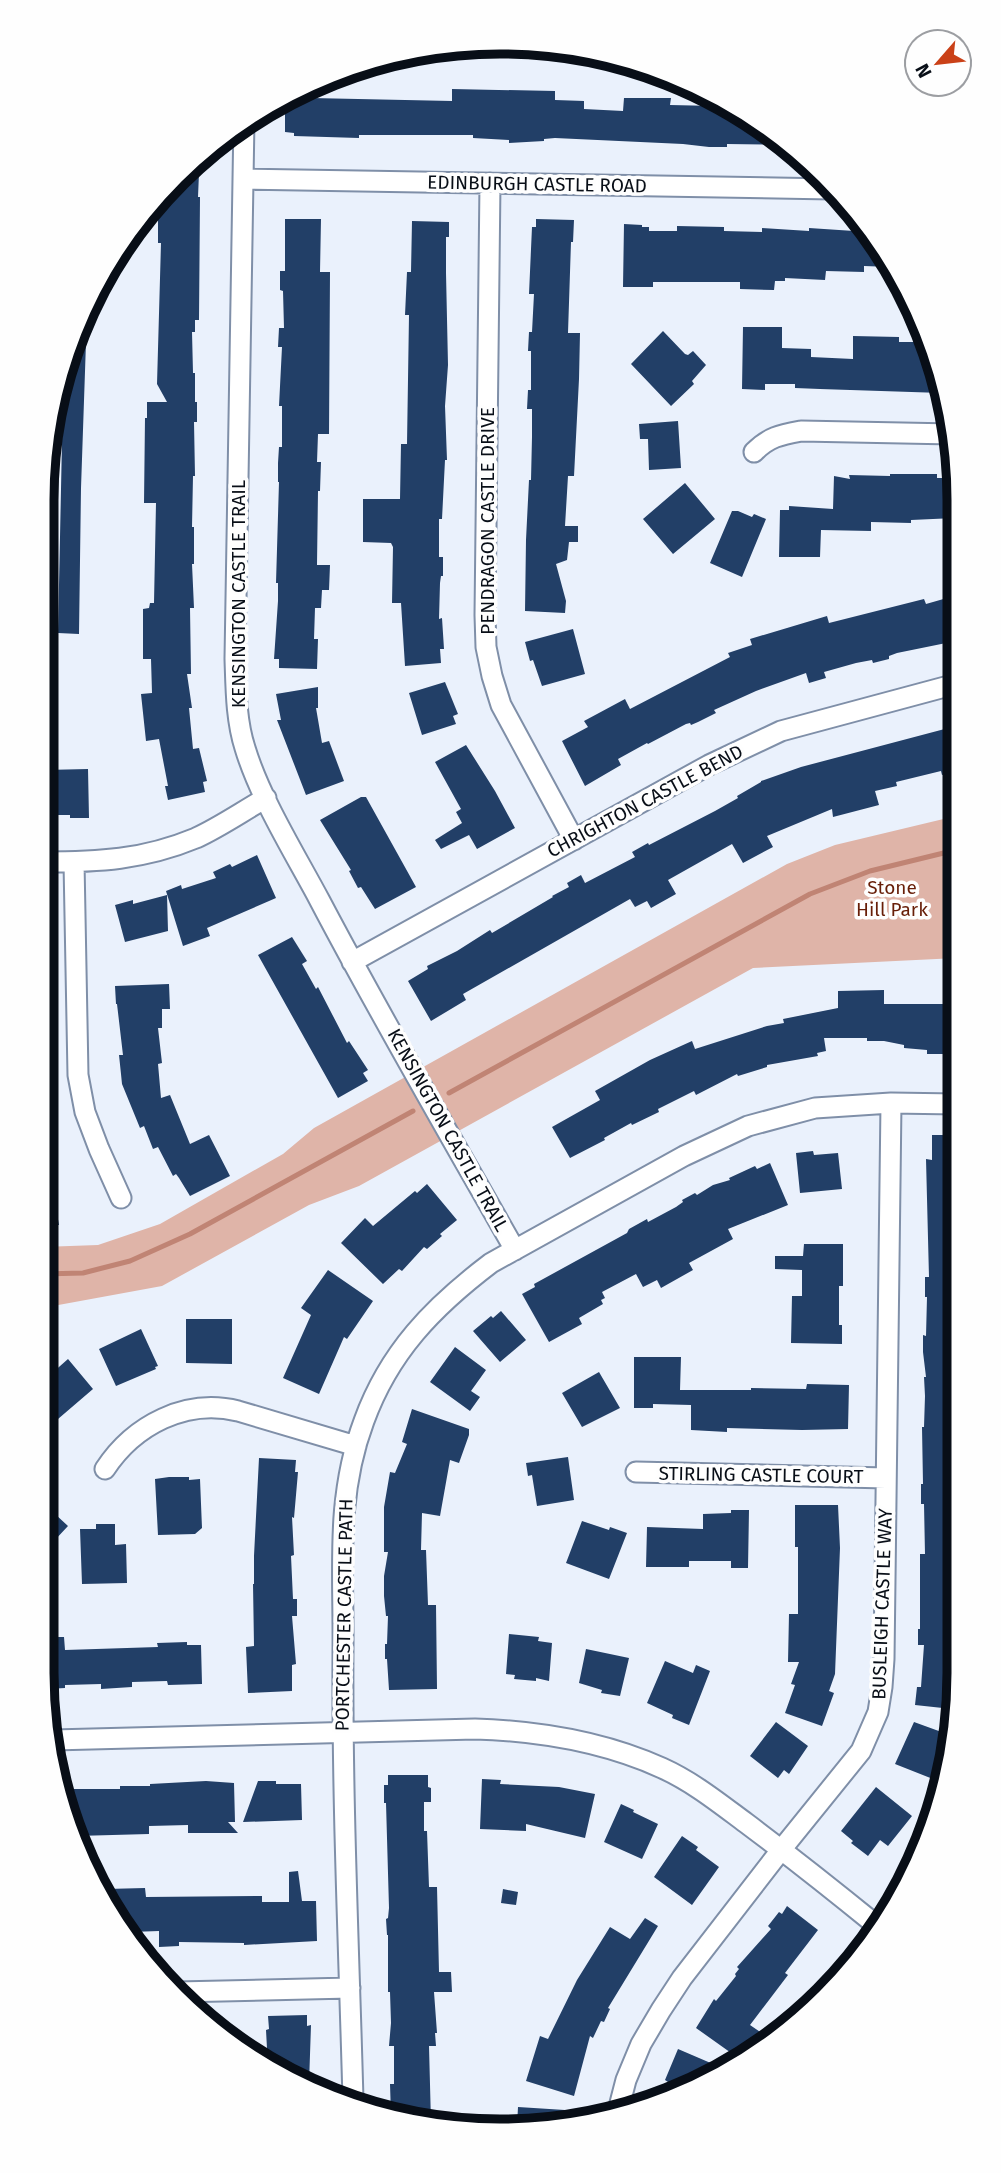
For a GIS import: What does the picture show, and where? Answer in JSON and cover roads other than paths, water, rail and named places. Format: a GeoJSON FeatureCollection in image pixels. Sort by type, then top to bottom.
{"type":"FeatureCollection","features":[{"type":"Feature","properties":{"kind":"street","name":"KENSINGTON CASTLE TRAIL"},"geometry":{"type":"LineString","coordinates":[[244,136],[236,697],[244,747],[266,798],[352,962],[515,1250]]}},
{"type":"Feature","properties":{"kind":"street","name":"EDINBURGH CASTLE ROAD"},"geometry":{"type":"LineString","coordinates":[[243,179],[820,189]]}},
{"type":"Feature","properties":{"kind":"street","name":"PENDRAGON CASTLE DRIVE"},"geometry":{"type":"LineString","coordinates":[[490,183],[486,647],[501,705],[574,840]]}},
{"type":"Feature","properties":{"kind":"street"},"geometry":{"type":"LineString","coordinates":[[754,452],[765,441],[801,432],[942,434]]}},
{"type":"Feature","properties":{"kind":"street","name":"CHRIGHTON CASTLE BEND"},"geometry":{"type":"LineString","coordinates":[[352,962],[709,765],[781,731],[947,686]]}},
{"type":"Feature","properties":{"kind":"street"},"geometry":{"type":"LineString","coordinates":[[54,862],[131,858],[167,849],[198,837],[266,798]]}},
{"type":"Feature","properties":{"kind":"street"},"geometry":{"type":"LineString","coordinates":[[74,862],[78,1075],[85,1112],[121,1198]]}},
{"type":"Feature","properties":{"kind":"street","name":"PORTCHESTER CASTLE PATH"},"geometry":{"type":"LineString","coordinates":[[353,2093],[343,1732],[342,1527],[346,1486],[356,1446],[374,1397],[393,1361],[411,1335],[466,1282],[491,1263],[684,1156],[748,1126],[815,1108],[891,1103],[947,1104]]}},
{"type":"Feature","properties":{"kind":"street","name":"BUSLEIGH CASTLE WAY"},"geometry":{"type":"LineString","coordinates":[[620,2103],[641,2044],[682,1978],[860,1751],[878,1712],[884,1659],[891,1103]]}},
{"type":"Feature","properties":{"kind":"street"},"geometry":{"type":"LineString","coordinates":[[105,1469],[116,1452],[150,1424],[199,1408],[220,1407],[356,1446]]}},
{"type":"Feature","properties":{"kind":"street","name":"STIRLING CASTLE COURT"},"geometry":{"type":"LineString","coordinates":[[636,1472],[886,1478]]}},
{"type":"Feature","properties":{"kind":"street"},"geometry":{"type":"LineString","coordinates":[[60,1740],[475,1729],[518,1730],[557,1735],[615,1751],[662,1768],[701,1789],[872,1921]]}},
{"type":"Feature","properties":{"kind":"street"},"geometry":{"type":"LineString","coordinates":[[189,1992],[350,1988]]}},
{"type":"Feature","properties":{"kind":"waterway"},"geometry":{"type":"LineString","coordinates":[[449,1093],[810,894],[870,871],[947,852]]}},
{"type":"Feature","properties":{"kind":"waterway"},"geometry":{"type":"LineString","coordinates":[[54,1274],[83,1273],[130,1261],[190,1234],[413,1111]]}},
{"type":"Feature","properties":{"kind":"park label","name":"Stone Hill Park"},"geometry":{"type":"Point","coordinates":[892,898]}}]}
